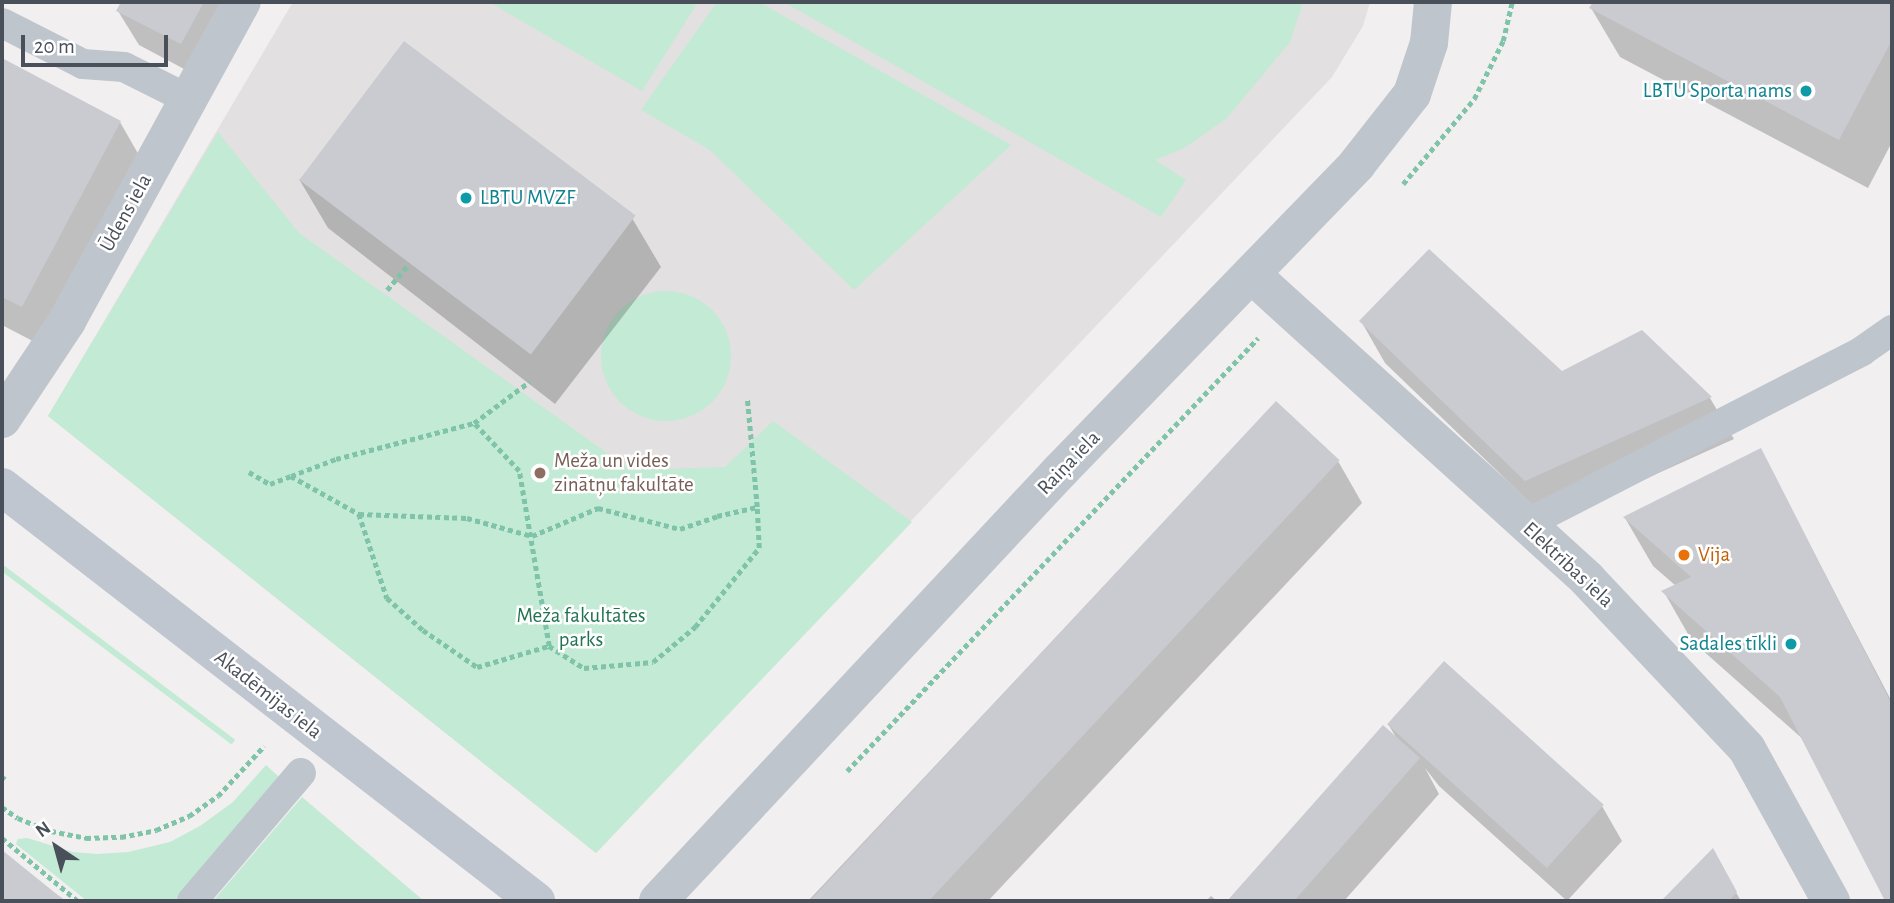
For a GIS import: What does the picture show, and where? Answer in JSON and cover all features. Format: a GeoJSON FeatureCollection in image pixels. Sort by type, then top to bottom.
{"type":"FeatureCollection","features":[{"type":"Feature","properties":{"kind":"main road","name":"Akadēmijas iela"},"geometry":{"type":"LineString","coordinates":[[2,487],[536,901]]}},
{"type":"Feature","properties":{"kind":"street","name":"Ūdens iela"},"geometry":{"type":"LineString","coordinates":[[2,419],[67,321],[242,2]]}},
{"type":"Feature","properties":{"kind":"street","name":"Raiņa iela"},"geometry":{"type":"LineString","coordinates":[[658,901],[1051,482],[1357,164],[1412,94],[1429,43],[1433,2]]}},
{"type":"Feature","properties":{"kind":"street","name":"Elektrības iela"},"geometry":{"type":"LineString","coordinates":[[1251,274],[1587,579],[1747,749],[1831,901]]}},
{"type":"Feature","properties":{"kind":"lane"},"geometry":{"type":"LineString","coordinates":[[2,23],[83,64],[124,67],[188,99]]}},
{"type":"Feature","properties":{"kind":"lane"},"geometry":{"type":"LineString","coordinates":[[1526,524],[1861,351],[1892,330]]}},
{"type":"Feature","properties":{"kind":"lane"},"geometry":{"type":"LineString","coordinates":[[192,901],[301,773]]}},
{"type":"Feature","properties":{"kind":"path"},"geometry":{"type":"LineString","coordinates":[[387,290],[409,264]]}},
{"type":"Feature","properties":{"kind":"path"},"geometry":{"type":"LineString","coordinates":[[837,780],[1265,331]]}},
{"type":"Feature","properties":{"kind":"path"},"geometry":{"type":"LineString","coordinates":[[249,472],[270,484],[336,459],[474,423],[529,382]]}},
{"type":"Feature","properties":{"kind":"path"},"geometry":{"type":"LineString","coordinates":[[359,514],[387,598],[423,630],[477,667],[549,646],[584,668],[653,662],[695,627],[759,548],[747,398]]}},
{"type":"Feature","properties":{"kind":"path"},"geometry":{"type":"LineString","coordinates":[[474,423],[519,471],[549,646]]}},
{"type":"Feature","properties":{"kind":"path"},"geometry":{"type":"LineString","coordinates":[[290,476],[359,514],[467,518],[532,536],[598,508],[680,529],[717,516],[757,507]]}},
{"type":"Feature","properties":{"kind":"path"},"geometry":{"type":"LineString","coordinates":[[2,807],[18,818],[51,831],[86,838],[121,837],[156,830],[189,816],[218,796],[244,772],[288,711]]}},
{"type":"Feature","properties":{"kind":"path"},"geometry":{"type":"LineString","coordinates":[[2,838],[78,901]]}},
{"type":"Feature","properties":{"kind":"shaded area","name":"Meža un vides zinātņu fakultāte"},"geometry":{"type":"Polygon","coordinates":[[[293,2],[1370,2],[1363,26],[1332,77],[596,853],[48,416],[293,2]]]}},
{"type":"Feature","properties":{"kind":"green space"},"geometry":{"type":"Polygon","coordinates":[[[489,2],[698,2],[642,91],[489,2]]]}},
{"type":"Feature","properties":{"kind":"green space"},"geometry":{"type":"Polygon","coordinates":[[[717,2],[759,2],[1011,145],[854,290],[710,150],[641,110],[717,2]]]}},
{"type":"Feature","properties":{"kind":"green space"},"geometry":{"type":"Polygon","coordinates":[[[784,2],[1303,2],[1290,42],[1226,119],[1184,148],[1155,160],[1186,180],[1161,217],[784,2]]]}},
{"type":"Feature","properties":{"kind":"green space","name":"Meža fakultātes parks"},"geometry":{"type":"Polygon","coordinates":[[[218,132],[299,233],[631,470],[725,467],[773,421],[912,522],[596,853],[48,416],[218,132]]]}},
{"type":"Feature","properties":{"kind":"green space"},"geometry":{"type":"Polygon","coordinates":[[[666,291],[691,296],[712,310],[726,331],[731,356],[726,381],[712,402],[691,416],[666,421],[641,416],[620,402],[606,381],[601,356],[606,331],[620,310],[641,296],[666,291]]]}},
{"type":"Feature","properties":{"kind":"green space"},"geometry":{"type":"Polygon","coordinates":[[[2,564],[235,740],[232,745],[2,572],[2,564]]]}},
{"type":"Feature","properties":{"kind":"green space"},"geometry":{"type":"Polygon","coordinates":[[[266,765],[279,777],[175,901],[87,901],[16,844],[18,839],[27,838],[73,852],[97,854],[128,852],[170,842],[200,826],[233,802],[266,765]]]}},
{"type":"Feature","properties":{"kind":"green space"},"geometry":{"type":"Polygon","coordinates":[[[302,797],[424,901],[213,901],[302,797]]]}},
{"type":"Feature","properties":{"kind":"building"},"geometry":{"type":"Polygon","coordinates":[[[121,2],[204,2],[181,44],[116,11],[121,2]]]}},
{"type":"Feature","properties":{"kind":"building","name":"LBTU Sporta nams"},"geometry":{"type":"Polygon","coordinates":[[[1593,2],[1892,2],[1892,40],[1839,140],[1589,8],[1593,2]]]}},
{"type":"Feature","properties":{"kind":"building","name":"LBTU MVZF"},"geometry":{"type":"Polygon","coordinates":[[[404,41],[636,216],[531,354],[299,180],[404,41]]]}},
{"type":"Feature","properties":{"kind":"building"},"geometry":{"type":"Polygon","coordinates":[[[2,58],[121,121],[22,307],[2,297],[2,58]]]}},
{"type":"Feature","properties":{"kind":"building"},"geometry":{"type":"Polygon","coordinates":[[[1429,249],[1562,371],[1642,330],[1712,397],[1525,481],[1359,321],[1429,249]]]}},
{"type":"Feature","properties":{"kind":"building"},"geometry":{"type":"Polygon","coordinates":[[[1276,401],[1340,460],[929,901],[810,901],[1276,401]]]}},
{"type":"Feature","properties":{"kind":"building","name":"Sadales tīkli"},"geometry":{"type":"Polygon","coordinates":[[[1761,448],[1892,705],[1892,901],[1885,901],[1780,697],[1661,591],[1691,577],[1623,517],[1761,448]]]}},
{"type":"Feature","properties":{"kind":"building"},"geometry":{"type":"Polygon","coordinates":[[[1444,661],[1604,805],[1547,868],[1387,724],[1444,661]]]}},
{"type":"Feature","properties":{"kind":"building"},"geometry":{"type":"Polygon","coordinates":[[[1383,725],[1420,758],[1294,901],[1227,901],[1383,725]]]}},
{"type":"Feature","properties":{"kind":"building"},"geometry":{"type":"Polygon","coordinates":[[[1713,848],[1737,892],[1729,901],[1661,901],[1713,848]]]}},
{"type":"Feature","properties":{"kind":"building"},"geometry":{"type":"Polygon","coordinates":[[[2,850],[54,892],[66,901],[2,901],[2,850]]]}},
{"type":"Feature","properties":{"kind":"place","name":"LBTU Sporta nams"},"geometry":{"type":"Point","coordinates":[1806,91]}},
{"type":"Feature","properties":{"kind":"place","name":"LBTU MVZF"},"geometry":{"type":"Point","coordinates":[466,198]}},
{"type":"Feature","properties":{"kind":"place","name":"Meža un vides zinātņu fakultāte"},"geometry":{"type":"Point","coordinates":[540,473]}},
{"type":"Feature","properties":{"kind":"place","name":"Vija"},"geometry":{"type":"Point","coordinates":[1684,555]}},
{"type":"Feature","properties":{"kind":"place","name":"Sadales tīkli"},"geometry":{"type":"Point","coordinates":[1791,644]}}]}
